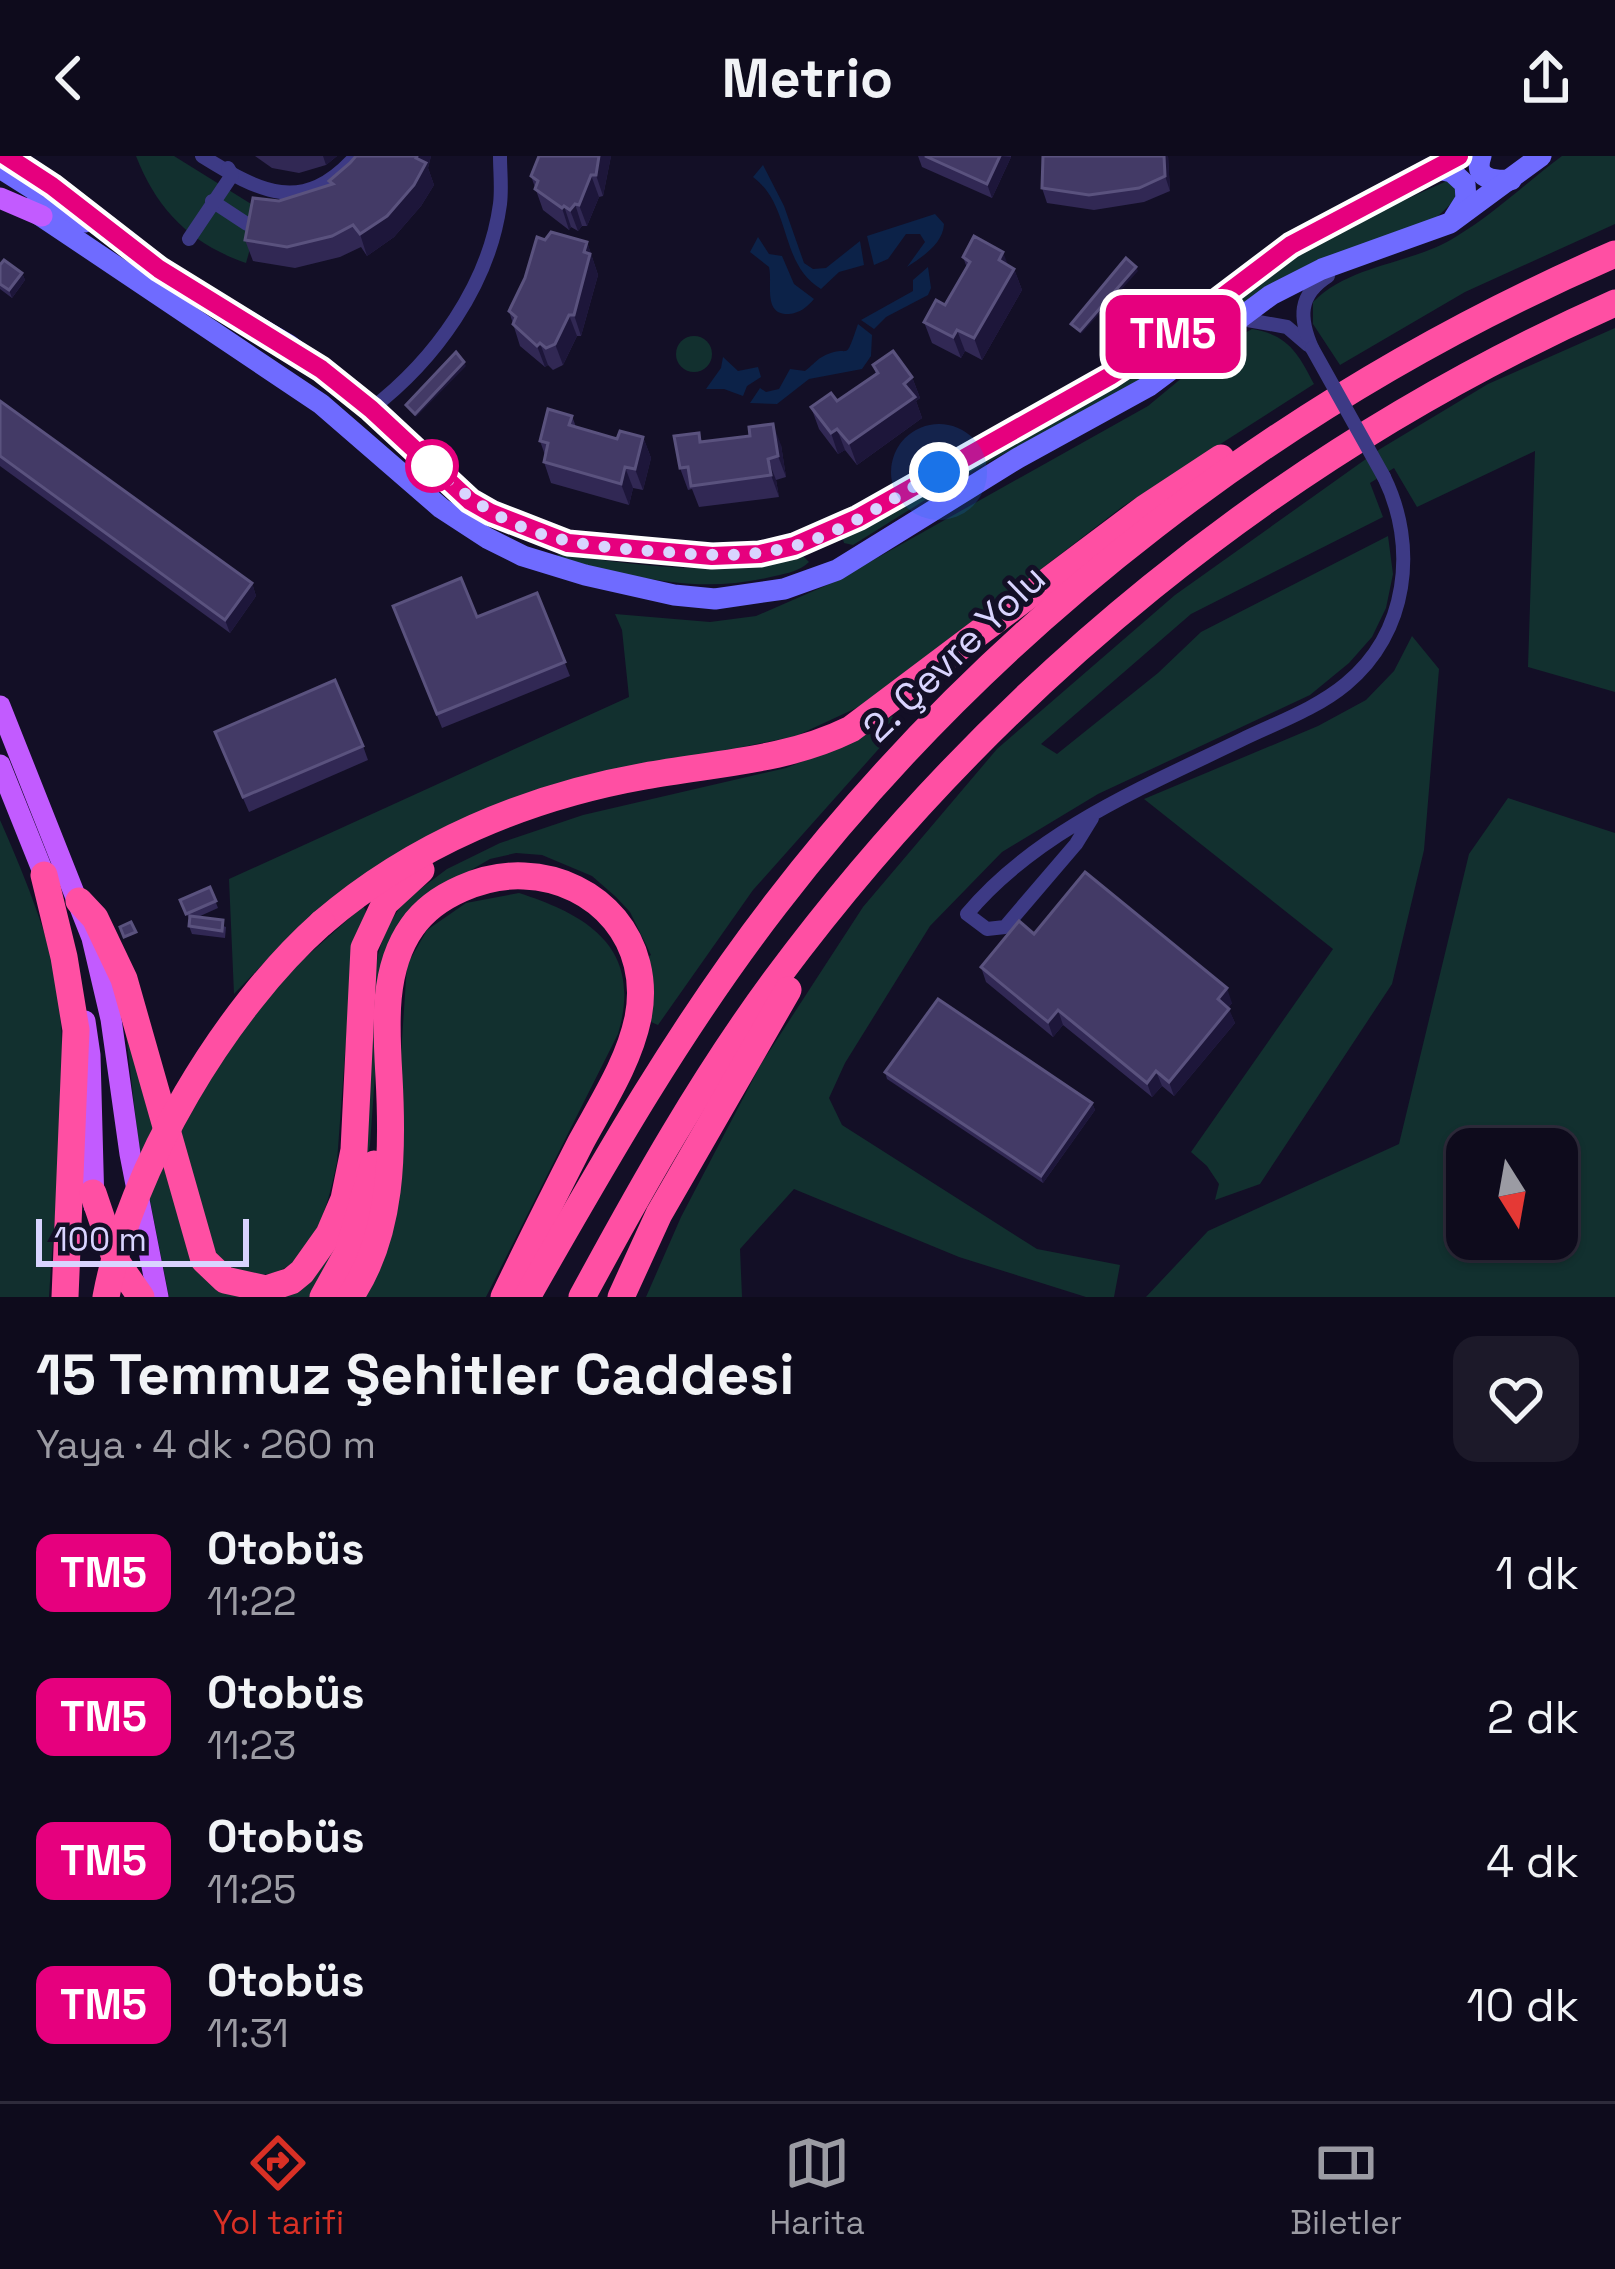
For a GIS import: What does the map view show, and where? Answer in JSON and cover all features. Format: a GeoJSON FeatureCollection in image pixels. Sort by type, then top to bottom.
{"type":"FeatureCollection","features":[{"type":"Feature","properties":{"kind":"highway","name":"2. Çevre Yolu"},"geometry":{"type":"LineString","coordinates":[[527,1297],[638,1101],[701,1006],[799,874],[895,762],[972,683],[1088,578],[1170,514],[1297,427],[1462,326],[1615,254]]}},
{"type":"Feature","properties":{"kind":"highway","name":"2. Çevre Yolu"},"geometry":{"type":"LineString","coordinates":[[582,1297],[678,1127],[739,1032],[857,876],[1012,709],[1190,556],[1292,483],[1517,349],[1615,303]]}},
{"type":"Feature","properties":{"kind":"highway"},"geometry":{"type":"LineString","coordinates":[[107,1297],[134,1202],[182,1106],[230,1024],[271,972],[322,922],[420,854],[483,823],[550,799],[645,776],[806,749],[851,730],[1186,479],[1249,442],[1297,427]]}},
{"type":"Feature","properties":{"kind":"highway"},"geometry":{"type":"LineString","coordinates":[[80,901],[95,918],[124,979],[204,1261],[239,1287],[266,1289],[291,1281],[311,1261],[344,1199],[354,1150],[361,959],[376,917],[396,891],[436,859],[550,799]]}},
{"type":"Feature","properties":{"kind":"highway"},"geometry":{"type":"LineString","coordinates":[[44,875],[76,1030],[65,1297]]}},
{"type":"Feature","properties":{"kind":"highway"},"geometry":{"type":"LineString","coordinates":[[322,1297],[348,1252],[369,1190],[386,1059],[390,983],[402,944],[429,908],[453,892],[514,875],[566,883],[605,906],[631,945],[640,990],[630,1045],[504,1297]]}},
{"type":"Feature","properties":{"kind":"highway"},"geometry":{"type":"LineString","coordinates":[[621,1297],[659,1214],[857,876]]}},
{"type":"Feature","properties":{"kind":"highway"},"geometry":{"type":"LineString","coordinates":[[350,1297],[382,1227],[389,1119],[386,1059]]}},
{"type":"Feature","properties":{"kind":"highway"},"geometry":{"type":"LineString","coordinates":[[637,1297],[692,1157]]}},
{"type":"Feature","properties":{"kind":"highway"},"geometry":{"type":"LineString","coordinates":[[92,1192],[116,1261],[141,1297]]}},
{"type":"Feature","properties":{"kind":"main road"},"geometry":{"type":"LineString","coordinates":[[6,156],[159,269]]}},
{"type":"Feature","properties":{"kind":"main road"},"geometry":{"type":"LineString","coordinates":[[0,168],[289,346],[371,409],[470,501],[547,538],[712,556],[760,554],[838,527],[1131,362],[1291,245],[1459,156]]}},
{"type":"Feature","properties":{"kind":"main road"},"geometry":{"type":"LineString","coordinates":[[1481,156],[1483,176],[1511,180]]}},
{"type":"Feature","properties":{"kind":"main road"},"geometry":{"type":"LineString","coordinates":[[0,189],[321,404],[452,516],[524,556],[585,575],[699,598],[734,598],[803,584],[860,556],[990,474],[1148,386],[1235,318],[1288,286],[1450,223],[1541,156]]}},
{"type":"Feature","properties":{"kind":"main road"},"geometry":{"type":"LineString","coordinates":[[1433,168],[1452,172],[1465,184],[1466,199],[1450,223]]}},
{"type":"Feature","properties":{"kind":"main road"},"geometry":{"type":"LineString","coordinates":[[0,198],[42,216]]}},
{"type":"Feature","properties":{"kind":"main road"},"geometry":{"type":"LineString","coordinates":[[838,527],[836,545],[860,556]]}},
{"type":"Feature","properties":{"kind":"main road"},"geometry":{"type":"LineString","coordinates":[[794,546],[814,553],[817,561],[812,577],[803,584]]}},
{"type":"Feature","properties":{"kind":"main road"},"geometry":{"type":"LineString","coordinates":[[0,706],[80,901],[108,1001],[130,1154],[158,1297]]}},
{"type":"Feature","properties":{"kind":"main road"},"geometry":{"type":"LineString","coordinates":[[0,766],[58,910],[83,1008],[90,1055],[92,1192],[107,1297]]}},
{"type":"Feature","properties":{"kind":"street"},"geometry":{"type":"LineString","coordinates":[[202,156],[271,193],[319,187],[356,156]]}},
{"type":"Feature","properties":{"kind":"street"},"geometry":{"type":"LineString","coordinates":[[220,156],[232,175]]}},
{"type":"Feature","properties":{"kind":"street"},"geometry":{"type":"LineString","coordinates":[[371,409],[405,383],[465,304],[488,253],[500,202],[500,156]]}},
{"type":"Feature","properties":{"kind":"street"},"geometry":{"type":"LineString","coordinates":[[189,239],[232,175]]}},
{"type":"Feature","properties":{"kind":"street"},"geometry":{"type":"LineString","coordinates":[[212,201],[247,224]]}},
{"type":"Feature","properties":{"kind":"street"},"geometry":{"type":"LineString","coordinates":[[1092,818],[1076,844],[1005,927],[987,929],[967,914],[1016,865],[1053,837],[1314,705],[1362,668],[1395,614],[1403,575],[1402,521],[1384,477],[1312,348],[1302,314],[1305,297],[1318,282],[1364,253]]}},
{"type":"Feature","properties":{"kind":"street"},"geometry":{"type":"LineString","coordinates":[[1235,318],[1287,327],[1312,348]]}},
{"type":"Feature","properties":{"kind":"green space"},"geometry":{"type":"Polygon","coordinates":[[[136,156],[174,156],[261,210],[246,263],[209,246],[178,223],[154,193],[136,156]]]}},
{"type":"Feature","properties":{"kind":"green space"},"geometry":{"type":"Polygon","coordinates":[[[1562,156],[1615,156],[1615,224],[1465,292],[1340,365],[1313,324],[1313,302],[1346,279],[1457,236],[1562,156]]]}},
{"type":"Feature","properties":{"kind":"green space"},"geometry":{"type":"Polygon","coordinates":[[[1449,180],[1457,191],[1456,199],[1437,217],[1266,289],[1148,378],[1142,368],[1270,271],[1358,221],[1449,180]]]}},
{"type":"Feature","properties":{"kind":"green space"},"geometry":{"type":"Polygon","coordinates":[[[1615,328],[1615,692],[1528,667],[1535,451],[1417,507],[1394,468],[1370,483],[1383,517],[1191,614],[1041,744],[1057,754],[1201,632],[1388,536],[1393,574],[1386,608],[1372,637],[1349,663],[1310,695],[1098,794],[1002,852],[930,926],[845,1063],[829,1098],[842,1125],[1037,1249],[1120,1265],[1114,1297],[1086,1297],[959,1257],[794,1189],[740,1249],[742,1297],[646,1297],[681,1217],[761,1064],[863,907],[997,749],[1175,595],[1380,449],[1488,384],[1615,328]]]}},
{"type":"Feature","properties":{"kind":"green space"},"geometry":{"type":"Polygon","coordinates":[[[1252,329],[1290,347],[1314,384],[1122,507],[865,704],[796,736],[548,787],[285,941],[234,994],[229,879],[629,697],[622,630],[615,614],[710,622],[756,616],[834,582],[1148,406],[1218,348],[1252,329]]]}},
{"type":"Feature","properties":{"kind":"green space"},"geometry":{"type":"Polygon","coordinates":[[[694,336],[707,341],[712,354],[707,367],[694,372],[681,367],[676,354],[681,341],[694,336]]]}},
{"type":"Feature","properties":{"kind":"green space"},"geometry":{"type":"Polygon","coordinates":[[[1137,370],[1143,380],[970,472],[853,545],[844,543],[842,536],[847,532],[1137,370]]]}},
{"type":"Feature","properties":{"kind":"green space"},"geometry":{"type":"Polygon","coordinates":[[[558,554],[680,568],[741,566],[801,554],[809,562],[794,571],[746,582],[692,584],[612,571],[557,558],[558,554]]]}},
{"type":"Feature","properties":{"kind":"green space"},"geometry":{"type":"Polygon","coordinates":[[[1412,636],[1439,669],[1424,850],[1392,984],[1260,1184],[1215,1200],[1219,1184],[1191,1152],[1333,949],[1144,799],[1318,726],[1366,700],[1394,671],[1412,636]]]}},
{"type":"Feature","properties":{"kind":"green space"},"geometry":{"type":"Polygon","coordinates":[[[892,716],[900,725],[753,890],[658,1025],[651,1022],[651,955],[630,912],[592,876],[542,855],[516,853],[490,859],[418,901],[383,963],[370,1145],[358,1207],[311,1297],[275,1297],[322,1261],[378,955],[384,933],[403,902],[447,869],[500,843],[583,815],[786,768],[836,748],[892,716]]]}},
{"type":"Feature","properties":{"kind":"green space"},"geometry":{"type":"Polygon","coordinates":[[[1508,798],[1615,833],[1615,1297],[1146,1297],[1208,1231],[1399,1144],[1469,854],[1508,798]]]}},
{"type":"Feature","properties":{"kind":"green space"},"geometry":{"type":"Polygon","coordinates":[[[0,820],[41,924],[57,985],[62,1102],[49,1297],[0,1297],[0,820]]]}},
{"type":"Feature","properties":{"kind":"green space"},"geometry":{"type":"Polygon","coordinates":[[[519,893],[568,913],[605,941],[623,980],[618,1034],[486,1297],[359,1297],[394,1159],[407,965],[427,930],[466,903],[519,893]]]}},
{"type":"Feature","properties":{"kind":"green space"},"geometry":{"type":"Polygon","coordinates":[[[363,906],[366,911],[352,959],[337,1162],[325,1209],[312,1239],[292,1263],[274,1273],[240,1277],[213,1254],[177,1139],[223,1056],[287,974],[363,906]]]}},
{"type":"Feature","properties":{"kind":"green space"},"geometry":{"type":"Polygon","coordinates":[[[124,1016],[186,1244],[250,1297],[169,1297],[138,1139],[124,1016]]]}},
{"type":"Feature","properties":{"kind":"water"},"geometry":{"type":"Polygon","coordinates":[[[763,165],[804,263],[813,269],[826,268],[860,241],[864,265],[839,272],[821,289],[808,278],[791,250],[774,203],[753,177],[763,165]]]}},
{"type":"Feature","properties":{"kind":"water"},"geometry":{"type":"Polygon","coordinates":[[[935,214],[944,224],[943,231],[925,254],[907,267],[925,242],[920,234],[906,234],[888,259],[874,265],[867,236],[935,214]]]}},
{"type":"Feature","properties":{"kind":"water"},"geometry":{"type":"Polygon","coordinates":[[[758,237],[769,254],[782,256],[794,284],[814,299],[803,309],[789,314],[775,309],[769,267],[750,252],[758,237]]]}},
{"type":"Feature","properties":{"kind":"water"},"geometry":{"type":"Polygon","coordinates":[[[928,267],[928,295],[886,317],[874,329],[861,320],[913,291],[913,280],[928,267]]]}},
{"type":"Feature","properties":{"kind":"water"},"geometry":{"type":"Polygon","coordinates":[[[858,324],[872,335],[871,356],[862,369],[809,379],[777,404],[750,403],[760,388],[766,392],[779,389],[790,369],[805,371],[822,357],[848,350],[858,324]]]}},
{"type":"Feature","properties":{"kind":"water"},"geometry":{"type":"Polygon","coordinates":[[[723,357],[738,371],[758,367],[761,377],[747,386],[743,396],[706,389],[723,357]]]}},
{"type":"Feature","properties":{"kind":"building"},"geometry":{"type":"Polygon","coordinates":[[[356,156],[417,156],[426,163],[387,216],[360,234],[353,225],[332,236],[287,247],[245,240],[253,198],[279,201],[333,184],[329,181],[356,156]]]}},
{"type":"Feature","properties":{"kind":"building"},"geometry":{"type":"Polygon","coordinates":[[[539,156],[599,156],[596,175],[591,175],[579,205],[562,208],[535,189],[538,181],[531,176],[539,156]]]}},
{"type":"Feature","properties":{"kind":"building"},"geometry":{"type":"Polygon","coordinates":[[[925,156],[1000,156],[987,184],[925,156]]]}},
{"type":"Feature","properties":{"kind":"building"},"geometry":{"type":"Polygon","coordinates":[[[1043,156],[1164,156],[1165,176],[1139,188],[1089,195],[1042,188],[1043,156]]]}},
{"type":"Feature","properties":{"kind":"building"},"geometry":{"type":"Polygon","coordinates":[[[551,232],[587,242],[584,252],[590,254],[574,315],[569,315],[555,344],[546,348],[537,346],[513,324],[516,317],[509,311],[537,237],[545,240],[551,232]]]}},
{"type":"Feature","properties":{"kind":"building"},"geometry":{"type":"Polygon","coordinates":[[[974,236],[1003,252],[999,260],[1014,269],[974,338],[957,330],[953,337],[924,322],[936,300],[945,305],[970,262],[963,257],[974,236]]]}},
{"type":"Feature","properties":{"kind":"building"},"geometry":{"type":"Polygon","coordinates":[[[1126,258],[1136,267],[1080,331],[1071,324],[1126,258]]]}},
{"type":"Feature","properties":{"kind":"building"},"geometry":{"type":"Polygon","coordinates":[[[4,260],[22,273],[9,290],[0,284],[4,260]]]}},
{"type":"Feature","properties":{"kind":"building"},"geometry":{"type":"Polygon","coordinates":[[[893,351],[912,377],[904,384],[915,397],[849,443],[837,429],[831,433],[811,407],[831,393],[837,401],[878,373],[873,365],[893,351]]]}},
{"type":"Feature","properties":{"kind":"building"},"geometry":{"type":"Polygon","coordinates":[[[456,352],[464,362],[415,414],[406,405],[456,352]]]}},
{"type":"Feature","properties":{"kind":"building"},"geometry":{"type":"Polygon","coordinates":[[[0,401],[252,583],[225,620],[0,456],[0,401]]]}},
{"type":"Feature","properties":{"kind":"building"},"geometry":{"type":"Polygon","coordinates":[[[548,409],[572,416],[569,425],[617,439],[620,431],[643,437],[635,469],[625,467],[621,484],[544,462],[548,443],[540,441],[548,409]]]}},
{"type":"Feature","properties":{"kind":"building"},"geometry":{"type":"Polygon","coordinates":[[[773,424],[778,456],[768,459],[771,475],[691,486],[688,467],[680,468],[674,436],[699,433],[700,442],[750,436],[749,427],[773,424]]]}},
{"type":"Feature","properties":{"kind":"building"},"geometry":{"type":"Polygon","coordinates":[[[461,578],[477,617],[537,593],[565,662],[437,714],[393,606],[461,578]]]}},
{"type":"Feature","properties":{"kind":"building"},"geometry":{"type":"Polygon","coordinates":[[[335,680],[363,746],[243,797],[215,732],[335,680]]]}},
{"type":"Feature","properties":{"kind":"building"},"geometry":{"type":"Polygon","coordinates":[[[1085,872],[1227,988],[1218,999],[1229,1009],[1169,1082],[1156,1071],[1147,1083],[1058,1010],[1048,1022],[981,967],[1019,921],[1034,934],[1085,872]]]}},
{"type":"Feature","properties":{"kind":"building"},"geometry":{"type":"Polygon","coordinates":[[[210,887],[216,901],[186,914],[180,900],[210,887]]]}},
{"type":"Feature","properties":{"kind":"building"},"geometry":{"type":"Polygon","coordinates":[[[190,916],[223,920],[222,931],[189,926],[190,916]]]}},
{"type":"Feature","properties":{"kind":"building"},"geometry":{"type":"Polygon","coordinates":[[[131,922],[136,932],[124,937],[120,927],[131,922]]]}},
{"type":"Feature","properties":{"kind":"building"},"geometry":{"type":"Polygon","coordinates":[[[938,999],[1092,1103],[1041,1176],[885,1072],[938,999]]]}},
{"type":"Feature","properties":{"kind":"bus line","name":"TM5"},"geometry":{"type":"LineString","coordinates":[[6,156],[159,269],[321,369],[470,501],[491,513],[568,543],[738,556],[805,542],[858,518],[1110,376],[1291,245],[1459,156]]}},
{"type":"Feature","properties":{"kind":"route"},"geometry":{"type":"LineString","coordinates":[[432,466],[470,501],[547,538],[712,556],[760,554],[805,542],[939,472]]}}]}
